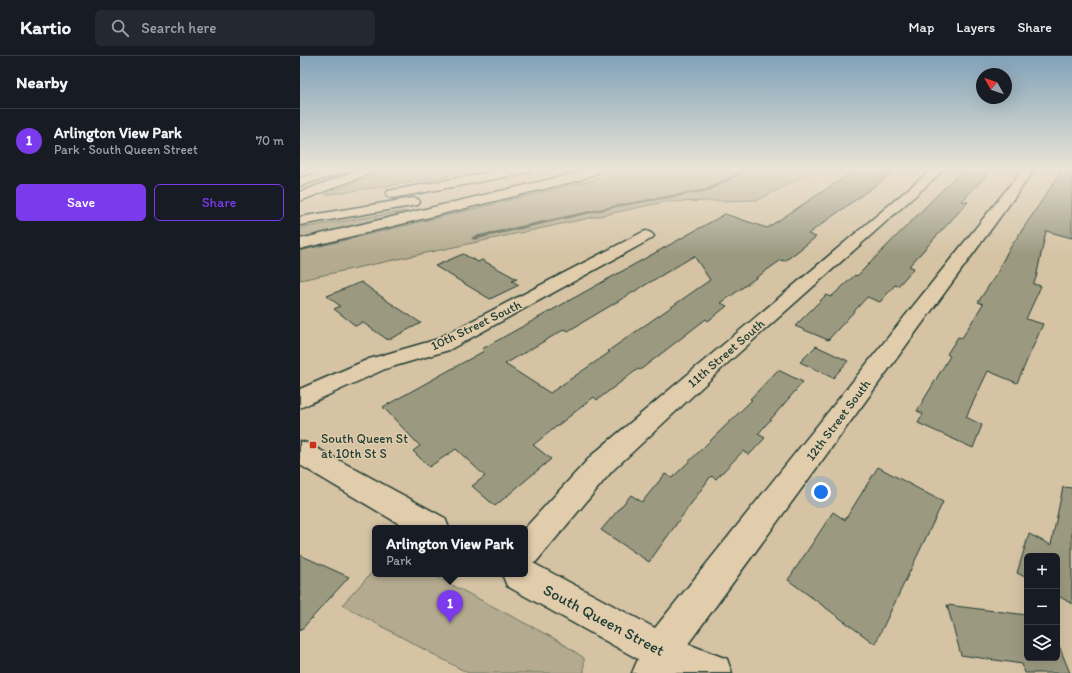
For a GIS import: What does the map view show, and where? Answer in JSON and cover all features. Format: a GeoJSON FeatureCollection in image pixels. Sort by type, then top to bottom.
{"type":"FeatureCollection","features":[{"type":"Feature","properties":{"kind":"main road"},"geometry":{"type":"LineString","coordinates":[[302,205],[316,198]]}},
{"type":"Feature","properties":{"kind":"main road"},"geometry":{"type":"LineString","coordinates":[[302,205],[360,198]]}},
{"type":"Feature","properties":{"kind":"main road"},"geometry":{"type":"LineString","coordinates":[[300,221],[438,198]]}},
{"type":"Feature","properties":{"kind":"main road"},"geometry":{"type":"LineString","coordinates":[[300,244],[490,198]]}},
{"type":"Feature","properties":{"kind":"main road","name":"11th Street South"},"geometry":{"type":"LineString","coordinates":[[528,548],[602,463],[723,355],[906,198]]}},
{"type":"Feature","properties":{"kind":"main road","name":"12th Street South"},"geometry":{"type":"LineString","coordinates":[[656,662],[1008,198]]}},
{"type":"Feature","properties":{"kind":"main road","name":"10th Street South"},"geometry":{"type":"LineString","coordinates":[[300,400],[377,364],[442,345],[646,236]]}},
{"type":"Feature","properties":{"kind":"main road"},"geometry":{"type":"LineString","coordinates":[[300,452],[429,525]]}},
{"type":"Feature","properties":{"kind":"main road","name":"South Queen Street"},"geometry":{"type":"LineString","coordinates":[[524,577],[656,662],[713,673]]}},
{"type":"Feature","properties":{"kind":"shaded area"},"geometry":{"type":"Polygon","coordinates":[[[519,198],[762,198],[758,200],[664,202],[300,280],[300,251],[519,198]]]}},
{"type":"Feature","properties":{"kind":"shaded area"},"geometry":{"type":"Polygon","coordinates":[[[406,211],[406,213],[300,238],[300,228],[406,211]]]}},
{"type":"Feature","properties":{"kind":"shaded area"},"geometry":{"type":"Polygon","coordinates":[[[372,572],[372,577],[437,577],[559,641],[584,658],[584,673],[468,673],[342,605],[372,572]]]}},
{"type":"Feature","properties":{"kind":"building"},"geometry":{"type":"Polygon","coordinates":[[[813,198],[858,198],[808,234],[816,237],[785,261],[781,260],[721,303],[727,306],[708,321],[706,319],[640,370],[638,369],[597,400],[594,397],[533,445],[551,459],[495,506],[472,486],[485,476],[456,449],[429,467],[413,451],[420,446],[383,407],[484,351],[482,349],[725,214],[767,228],[813,198]],[[694,256],[568,331],[565,329],[505,364],[550,393],[610,352],[608,351],[710,280],[694,256]]]}},
{"type":"Feature","properties":{"kind":"building"},"geometry":{"type":"Polygon","coordinates":[[[934,198],[965,198],[962,201],[968,202],[909,266],[914,268],[898,286],[895,285],[880,302],[867,297],[828,340],[795,326],[826,295],[831,297],[855,275],[857,276],[934,198]]]}},
{"type":"Feature","properties":{"kind":"building"},"geometry":{"type":"Polygon","coordinates":[[[1044,198],[1072,198],[1072,238],[1046,231],[1036,278],[1033,284],[1041,286],[1026,319],[1043,324],[1017,383],[988,371],[966,417],[982,425],[973,448],[918,423],[923,414],[917,411],[950,356],[947,354],[958,337],[962,338],[983,304],[978,302],[1000,269],[999,268],[1008,251],[1044,198]]]}},
{"type":"Feature","properties":{"kind":"building"},"geometry":{"type":"Polygon","coordinates":[[[463,254],[478,262],[482,260],[517,279],[512,281],[519,285],[490,299],[435,266],[463,254]]]}},
{"type":"Feature","properties":{"kind":"building"},"geometry":{"type":"Polygon","coordinates":[[[361,282],[421,323],[388,340],[362,322],[356,326],[334,309],[340,306],[327,296],[361,282]]]}},
{"type":"Feature","properties":{"kind":"building"},"geometry":{"type":"Polygon","coordinates":[[[816,346],[848,361],[833,378],[800,362],[816,346]]]}},
{"type":"Feature","properties":{"kind":"building"},"geometry":{"type":"Polygon","coordinates":[[[778,370],[803,382],[758,434],[765,438],[749,455],[743,451],[716,479],[711,476],[649,562],[601,530],[631,495],[642,502],[665,474],[672,478],[752,400],[750,399],[778,370]]]}},
{"type":"Feature","properties":{"kind":"building"},"geometry":{"type":"Polygon","coordinates":[[[878,467],[943,502],[875,644],[788,580],[833,512],[845,520],[878,467]]]}},
{"type":"Feature","properties":{"kind":"building"},"geometry":{"type":"Polygon","coordinates":[[[1063,487],[1072,488],[1072,604],[1060,597],[1060,553],[1024,553],[1024,576],[1017,573],[1029,534],[1051,545],[1063,487]]]}},
{"type":"Feature","properties":{"kind":"building"},"geometry":{"type":"Polygon","coordinates":[[[300,555],[349,577],[300,631],[300,555]]]}},
{"type":"Feature","properties":{"kind":"building"},"geometry":{"type":"Polygon","coordinates":[[[947,605],[1024,615],[1024,661],[1060,661],[1060,648],[1070,673],[1025,673],[1022,664],[961,655],[947,605]]]}},
{"type":"Feature","properties":{"kind":"waterway"},"geometry":{"type":"LineString","coordinates":[[474,238],[617,206],[663,198]]}},
{"type":"Feature","properties":{"kind":"place","name":"South Queen St at 10th St S"},"geometry":{"type":"Point","coordinates":[313,445]}},
{"type":"Feature","properties":{"kind":"place","name":"Arlington View Park"},"geometry":{"type":"Point","coordinates":[450,623]}}]}
